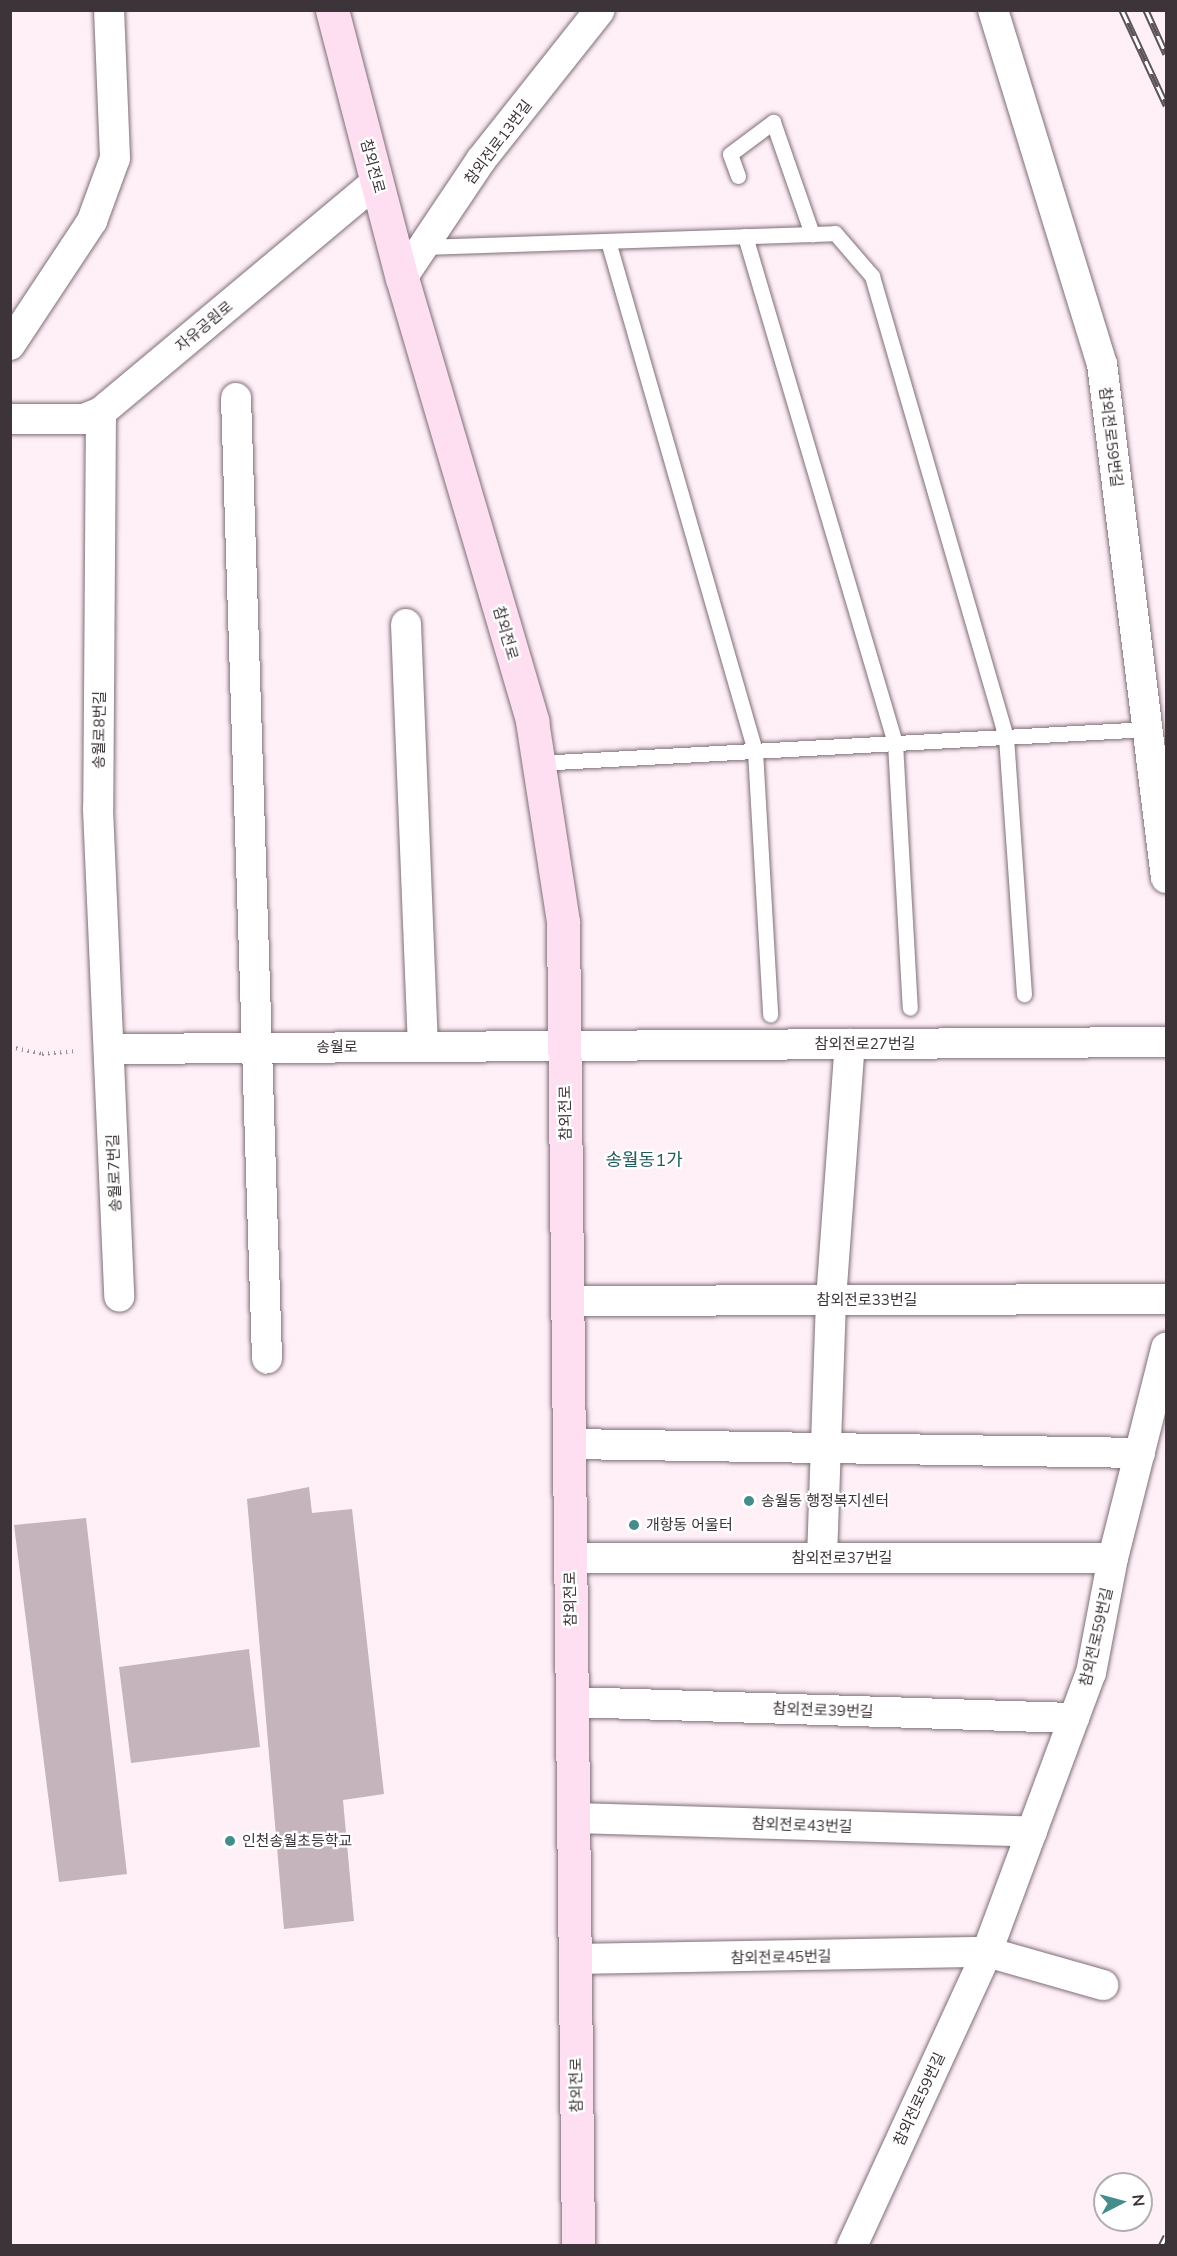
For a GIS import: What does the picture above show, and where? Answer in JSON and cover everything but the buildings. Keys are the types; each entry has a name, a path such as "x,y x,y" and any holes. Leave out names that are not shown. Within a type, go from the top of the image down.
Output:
{"main road":[{"name":"참외전로","path":"332,10 402,278 532,721 563,922 578,2246"}],"street":[{"path":"10,345 92,222 115,158 109,10"},
{"name":"참외전로13번길","path":"402,278 481,160 600,10"},
{"name":"참외전로59번길","path":"993,10 1102,364 1158,728 1167,878"},
{"name":"자유공원로","path":"10,419 84,419 101,412 377,181"},
{"path":"236,398 255,1048 267,1358"},
{"name":"송월로8번길","path":"101,412 98,809 110,1049"},
{"path":"406,624 423,1047"},
{"name":"참외전로27번길","path":"564,1046 1167,1042"},
{"path":"822,1558 831,1300 850,1044"},
{"name":"송월로","path":"110,1049 564,1046"},
{"name":"송월로7번길","path":"110,1049 119,1297"},
{"name":"참외전로33번길","path":"567,1301 1167,1299"},
{"name":"참외전로59번길","path":"852,2246 987,1952 1091,1673 1113,1558 1167,1348"},
{"path":"569,1444 824,1451 1140,1453"},
{"name":"참외전로37번길","path":"570,1558 1113,1558"},
{"name":"참외전로39번길","path":"572,1702 1074,1718"},
{"name":"참외전로43번길","path":"573,1818 1032,1832"},
{"path":"987,1952 1102,1984"},
{"name":"참외전로45번길","path":"574,1959 987,1952"}],"lane":[{"path":"738,176 730,154 773,122 812,234"},
{"path":"423,247 835,233 872,276 1006,737 1024,994"},
{"path":"745,236 895,742 910,1008"},
{"path":"608,241 755,751 770,1015"},
{"path":"538,763 1158,728"}],"path":[{"path":"10,1047 42,1054 110,1049"}],"railway":[{"path":"1122,10 1166,105"},
{"path":"1146,10 1166,54"},
{"path":"1161,2246 1166,2236"}],"place":[{"name":"송월동 행정복지센터","path":"749,1501"},
{"name":"개항동 어울터","path":"634,1525"},
{"name":"인천송월초등학교","path":"230,1841"}],"district":[{"name":"송월동1가","path":"644,1160"}]}
